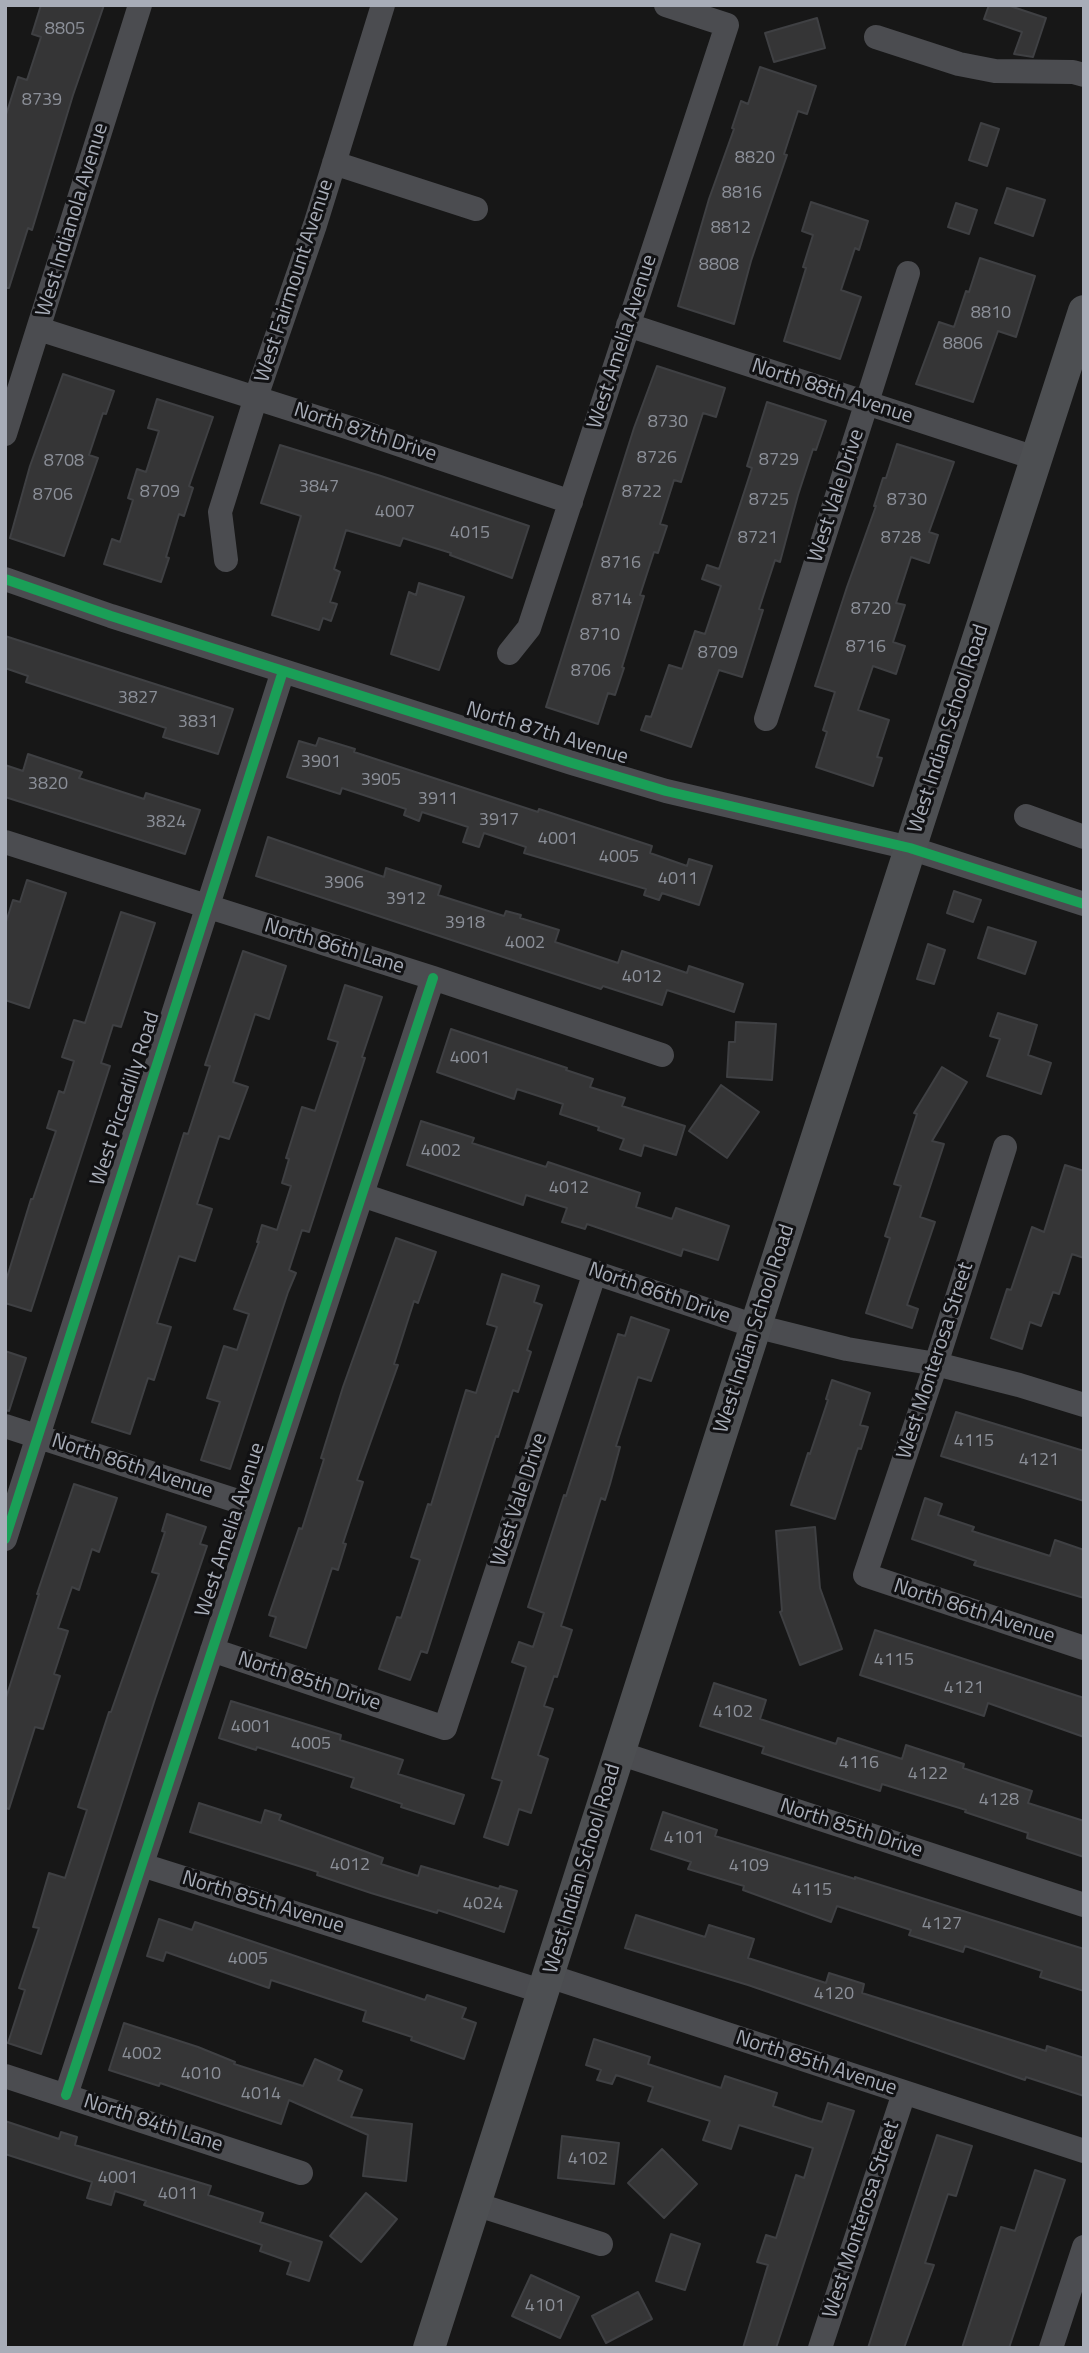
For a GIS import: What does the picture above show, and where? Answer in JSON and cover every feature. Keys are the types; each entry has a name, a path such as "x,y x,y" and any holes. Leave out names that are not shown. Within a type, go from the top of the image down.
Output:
{"main road":[{"name":"West Indian School Road","path":"429,2348 755,1326 1084,311"}],"street":[{"name":"West Indianola Avenue","path":"5,434 140,5"},
{"name":"West Fairmount Avenue","path":"226,560 220,512 383,5"},
{"name":"West Amelia Avenue","path":"509,653 529,628 727,25 666,5"},
{"path":"876,37 959,64 995,71 1073,72 1084,75"},
{"path":"334,163 475,209"},
{"name":"West Vale Drive","path":"766,719 908,273"},
{"name":"North 88th Avenue","path":"628,325 1035,458"},
{"name":"North 87th Drive","path":"39,329 256,397 570,502"},
{"name":"North 87th Avenue","path":"5,579 559,759 666,791 910,848 1084,904"},
{"name":"West Piccadilly Road","path":"5,1539 283,671"},
{"path":"1026,816 1084,837"},
{"name":"North 86th Lane","path":"5,842 433,978 662,1055"},
{"name":"West Amelia Avenue","path":"66,2095 433,978"},
{"name":"West Monterosa Street","path":"865,1575 1005,1147"},
{"name":"North 86th Drive","path":"362,1195 755,1326 847,1349 936,1364 1084,1405"},
{"name":"West Vale Drive","path":"445,1728 595,1272"},
{"name":"North 86th Avenue","path":"5,1426 259,1508"},
{"name":"North 86th Avenue","path":"865,1575 1084,1648"},
{"name":"North 85th Drive","path":"212,1650 445,1728"},
{"name":"North 85th Drive","path":"619,1753 1084,1905"},
{"name":"North 85th Avenue","path":"142,1865 547,1984 1084,2151"},
{"name":"North 84th Lane","path":"5,2076 301,2173"},
{"name":"West Monterosa Street","path":"820,2348 904,2093"},
{"path":"475,2204 601,2244"},
{"path":"1051,2348 1084,2248"}],"building":[{"path":"41,5 104,5 32,230 28,228 9,288 5,288 5,118 18,77 27,80 41,37 32,34"},
{"path":"989,5 1007,5 1046,18 1033,57 1014,54 1022,32 984,19"},
{"path":"817,18 825,48 774,62 765,33"},
{"path":"760,67 816,86 807,114 798,111 784,154 787,155 751,261 734,324 678,306 741,101 748,104"},
{"path":"981,123 999,129 987,166 969,160"},
{"path":"1007,188 1045,200 1033,236 995,223"},
{"path":"811,202 868,221 859,250 855,248 841,290 861,297 840,359 784,341 813,235 802,231"},
{"path":"956,203 977,210 969,234 948,227"},
{"path":"980,258 1035,276 1016,337 998,331 973,402 916,384 939,322 954,327"},
{"path":"657,366 725,388 716,417 703,413 681,482 674,480 660,524 667,526 658,553 654,552 640,595 644,596 622,667 624,668 615,695 608,693 598,724 546,707 634,428"},
{"path":"63,374 114,391 106,414 103,413 89,455 98,458 64,556 10,538 30,466"},
{"path":"157,399 213,417 189,486 193,488 184,516 179,514 161,582 104,564 112,539 120,542 133,500 128,498 137,469 146,472 159,431 148,428"},
{"path":"767,402 826,421 816,450 813,449 780,562 775,560 742,677 719,670 691,747 641,730 646,716 651,717 669,665 682,669 695,631 705,634 721,586 702,579 707,565 719,569 752,468 747,466"},
{"path":"897,444 954,462 929,532 938,535 929,563 911,557 896,603 905,605 893,642 905,646 896,674 873,666 858,710 889,720 877,757 882,758 873,786 816,767 827,732 823,730 835,692 815,686 883,478 886,478"},
{"path":"280,445 529,526 512,578 450,555 451,553 403,538 400,546 346,530 334,569 340,572 330,602 337,604 331,621 323,618 319,630 272,615 301,516 261,503"},
{"path":"419,583 464,597 439,670 391,654 409,592 416,595"},
{"path":"5,636 233,709 218,754 163,737 166,728 26,682 28,676 5,668"},
{"path":"319,738 538,812 539,809 652,846 650,853 687,866 689,859 712,866 699,905 662,893 659,900 644,895 646,889 524,853 526,847 484,833 479,847 463,842 468,827 422,812 419,821 404,815 406,809 342,788 340,794 287,777 299,741 316,746"},
{"path":"28,754 82,772 79,778 144,799 146,793 200,810 185,854 5,797 5,765 23,771"},
{"path":"268,837 384,877 386,868 441,886 438,895 504,916 506,911 521,915 520,918 559,930 555,942 618,963 622,951 687,973 689,966 743,984 734,1012 667,990 662,1005 603,986 601,989 256,876"},
{"path":"27,880 66,893 29,1008 5,1000 5,925 13,900 20,902"},
{"path":"954,891 981,900 973,922 947,913"},
{"path":"121,912 155,923 121,1027 113,1025 101,1063 110,1066 31,1311 5,1303 5,1284 31,1199 56,1131 47,1128 59,1091 64,1093 74,1061 62,1057 74,1020 85,1023"},
{"path":"988,927 1036,942 1025,974 978,958"},
{"path":"928,944 945,950 934,984 917,979"},
{"path":"243,951 286,966 269,1019 255,1014 233,1082 248,1087 229,1139 219,1136 197,1204 212,1209 195,1261 179,1256 157,1323 171,1327 154,1380 148,1378 130,1434 92,1422 184,1133 188,1134 210,1066 205,1065"},
{"path":"345,985 382,997 309,1232 302,1230 289,1270 296,1273 230,1469 201,1460 220,1402 207,1398 224,1346 237,1350 249,1314 234,1309 259,1242 262,1225 277,1230 291,1186 282,1183 289,1159 286,1158 302,1107 315,1111 338,1042 328,1039"},
{"path":"998,1013 1037,1025 1028,1055 1051,1063 1041,1094 987,1076 1000,1039 990,1036"},
{"path":"736,1022 776,1024 772,1080 727,1077 729,1042 735,1042"},
{"path":"451,1029 567,1068 566,1070 593,1079 590,1087 625,1098 622,1106 685,1126 676,1155 644,1145 641,1156 620,1149 624,1139 560,1114 563,1104 517,1089 514,1099 437,1072"},
{"path":"942,1067 967,1082 932,1141 944,1144 920,1217 935,1222 907,1305 918,1309 912,1328 866,1313 890,1238 885,1236 901,1186 894,1184 917,1114 914,1113"},
{"path":"721,1085 759,1112 727,1158 689,1131"},
{"path":"421,1121 474,1138 472,1143 546,1167 548,1162 640,1193 636,1207 672,1219 676,1208 729,1226 718,1260 683,1249 681,1256 587,1224 585,1229 562,1222 567,1208 526,1195 523,1205 407,1165"},
{"path":"1065,1165 1084,1171 1084,1258 1072,1254 1059,1294 1053,1292 1041,1326 1030,1322 1022,1349 991,1338 1007,1289 1011,1290 1032,1227 1044,1232"},
{"path":"396,1238 436,1252 418,1303 414,1301 394,1364 398,1365 357,1480 363,1482 343,1543 346,1544 338,1570 332,1568 306,1648 270,1636 276,1617 269,1615 299,1528 302,1529 343,1387"},
{"path":"502,1274 539,1286 534,1302 542,1305 527,1350 531,1352 518,1392 513,1390 498,1437 496,1436 427,1653 421,1651 410,1680 379,1669 397,1617 401,1618 420,1560 411,1557 428,1504 431,1505 466,1390 476,1393 497,1327 487,1324"},
{"path":"631,1317 669,1330 651,1381 638,1377 616,1446 620,1447 610,1484 605,1500 601,1498 561,1626 572,1630 557,1677 554,1676 544,1706 553,1709 538,1755 548,1759 531,1813 519,1809 508,1845 484,1837 502,1781 492,1778 526,1667 512,1662 519,1642 533,1647 544,1613 528,1607 618,1334 625,1336"},
{"path":"5,1351 26,1358 9,1411 5,1410"},
{"path":"832,1380 870,1393 860,1425 868,1427 861,1449 858,1448 835,1519 791,1505 828,1400 826,1399"},
{"path":"956,1412 1084,1451 1084,1501 941,1456"},
{"path":"74,1484 117,1498 99,1552 92,1549 79,1590 72,1587 58,1628 68,1631 54,1674 60,1676 43,1729 35,1727 9,1809 5,1808 5,1701"},
{"path":"925,1498 942,1504 938,1515 974,1527 972,1531 1050,1556 1055,1540 1084,1550 1084,1598 974,1565 976,1561 912,1539"},
{"path":"167,1514 206,1527 200,1544 207,1546 41,2054 8,2043 25,1990 19,1988 39,1928 33,1927 49,1873 65,1878 87,1810 78,1807 159,1574 152,1572 165,1532 162,1531"},
{"path":"815,1527 820,1588 842,1649 800,1665 780,1612 776,1531"},
{"path":"875,1630 1084,1698 1084,1737 988,1703 984,1716 860,1675"},
{"path":"714,1683 766,1700 760,1719 836,1744 838,1738 902,1759 906,1745 1032,1791 1028,1803 1084,1821 1084,1857 1027,1838 1028,1833 965,1812 966,1810 882,1784 880,1791 762,1753 764,1747 700,1726"},
{"path":"231,1701 341,1735 340,1740 403,1760 398,1774 464,1795 454,1824 351,1787 354,1778 257,1747 256,1750 219,1738"},
{"path":"199,1803 261,1823 265,1810 281,1815 279,1820 383,1858 381,1864 418,1876 421,1866 499,1889 500,1886 517,1891 504,1932 438,1910 437,1913 371,1893 317,1875 318,1872 190,1832"},
{"path":"663,1812 717,1830 715,1836 1084,1949 1084,1991 1040,1977 1042,1971 965,1946 963,1952 909,1935 911,1930 837,1906 831,1922 743,1890 744,1886 688,1869 691,1862 651,1849"},
{"path":"636,1915 705,1937 709,1925 754,1939 748,1958 826,1983 829,1973 864,1984 862,1993 1046,2051 1047,2046 1084,2058 1084,2096 1026,2077 1025,2080 748,1985 625,1948"},
{"path":"159,1919 192,1930 195,1922 425,2000 427,1995 466,2008 462,2018 476,2023 464,2059 411,2040 412,2037 363,2021 366,2011 271,1980 269,1988 166,1952 163,1961 147,1956"},
{"path":"124,2023 198,2047 235,2062 234,2064 303,2086 315,2059 342,2071 338,2080 362,2090 351,2117 412,2124 406,2181 363,2176 368,2135 289,2100 281,2124 160,2083 159,2086 109,2070"},
{"path":"594,2039 650,2057 648,2064 721,2088 725,2076 777,2093 773,2106 811,2119 822,2122 828,2103 854,2111 776,2348 743,2348 768,2265 757,2262 766,2235 776,2238 796,2175 804,2178 813,2148 739,2125 731,2149 703,2140 710,2121 648,2101 653,2087 616,2075 612,2084 597,2080 601,2070 586,2065"},
{"path":"5,2121 59,2139 61,2132 77,2137 75,2145 211,2186 208,2195 263,2213 260,2222 322,2242 309,2281 287,2274 291,2262 260,2251 262,2245 144,2205 146,2201 115,2191 111,2205 87,2198 92,2182 5,2154"},
{"path":"937,2135 972,2146 956,2196 948,2194 925,2263 934,2265 904,2348 868,2348"},
{"path":"562,2136 619,2143 614,2184 558,2178"},
{"path":"662,2149 697,2184 664,2218 628,2183"},
{"path":"1035,2170 1065,2180 1009,2348 962,2348 1001,2227 1015,2231"},
{"path":"366,2193 397,2219 361,2262 330,2236"},
{"path":"671,2234 700,2244 685,2290 656,2281"},
{"path":"531,2275 579,2297 560,2338 512,2316"},
{"path":"638,2292 652,2319 606,2343 592,2316"}],"cycle path":[{"path":"5,579 111,616 572,763 666,791 910,848 1084,904"},
{"path":"5,1539 283,671"},
{"path":"66,2095 433,978"}]}
